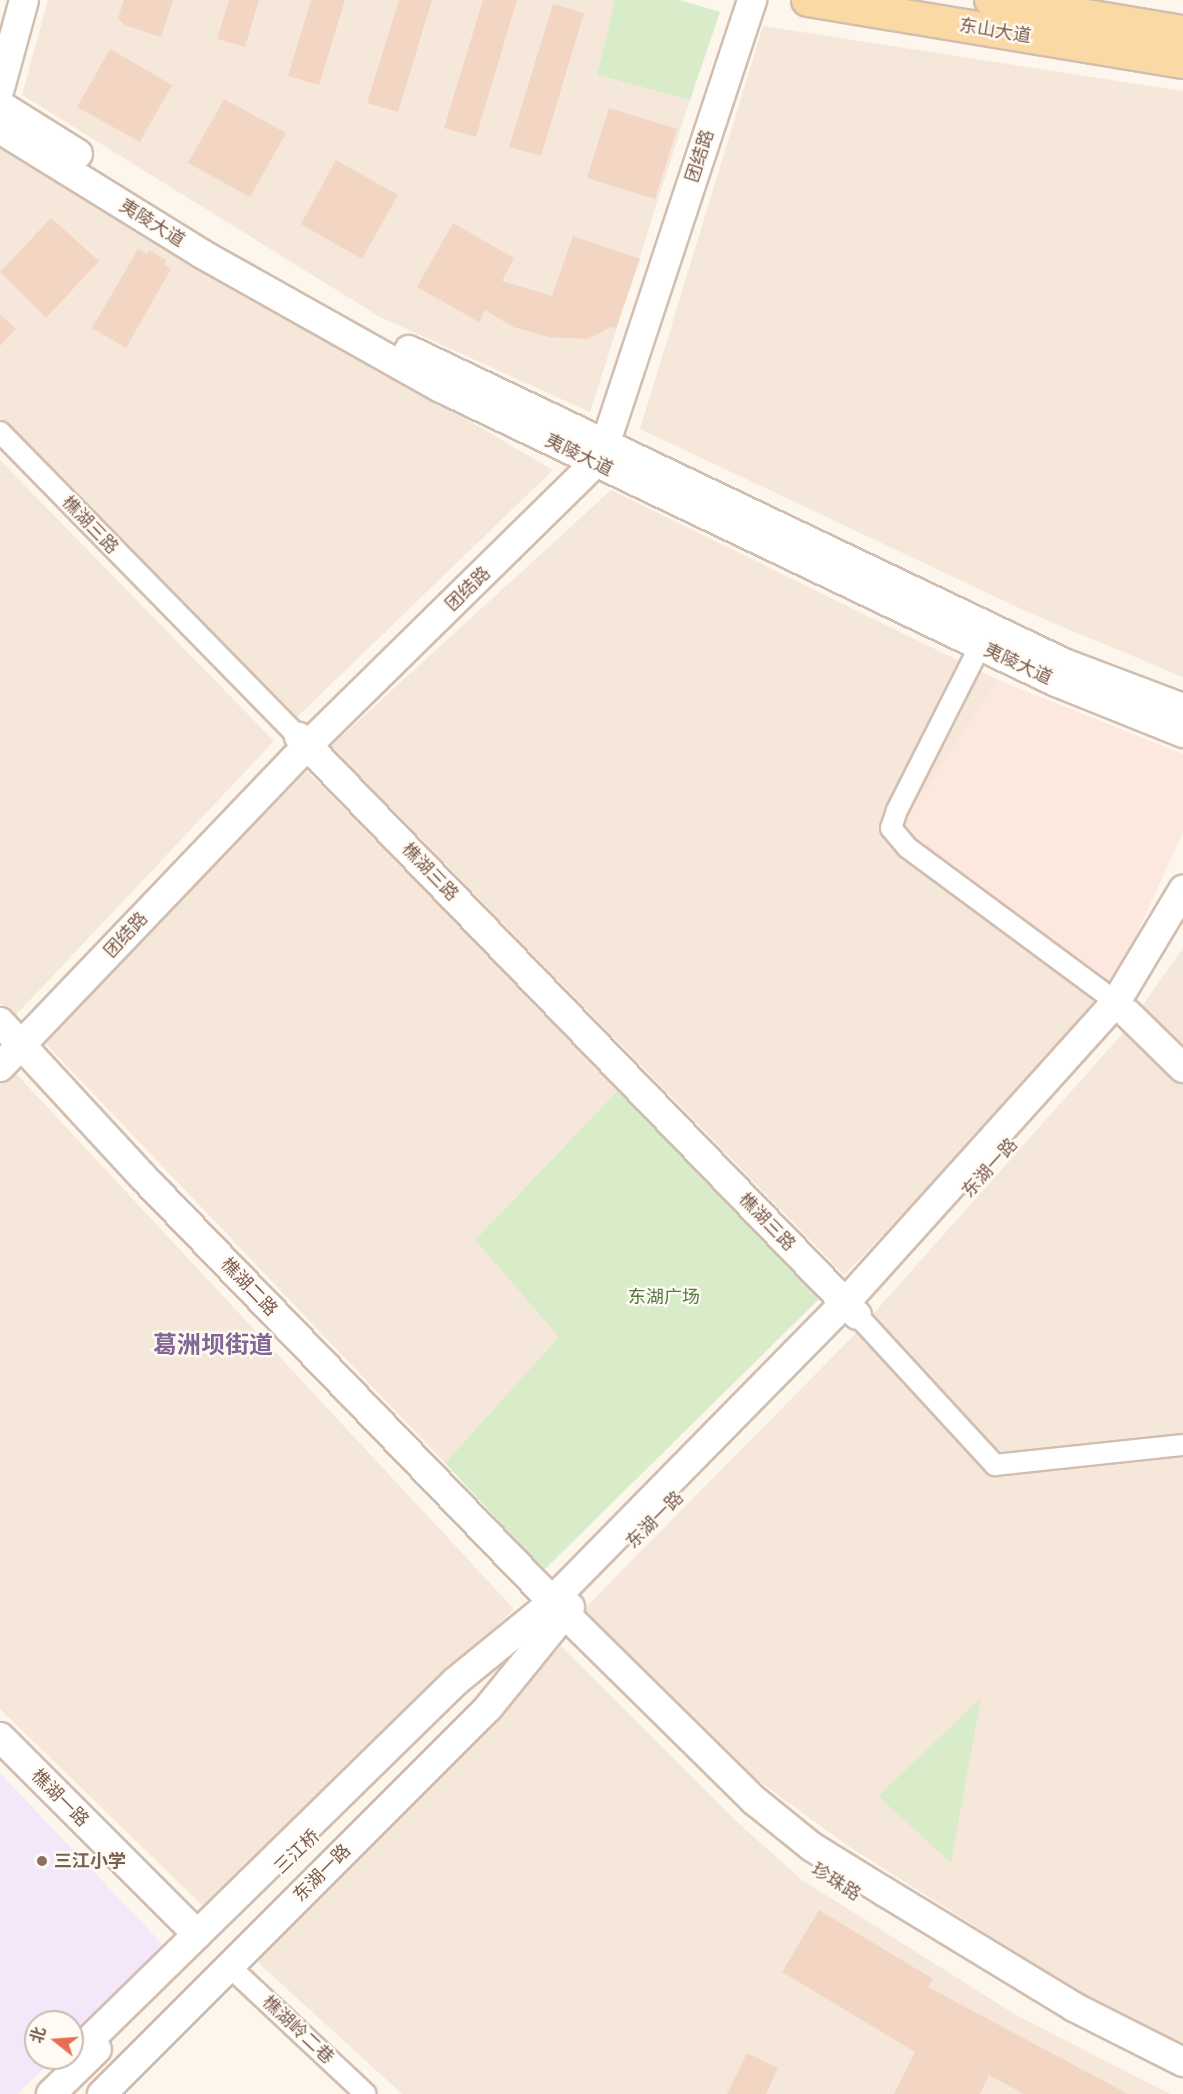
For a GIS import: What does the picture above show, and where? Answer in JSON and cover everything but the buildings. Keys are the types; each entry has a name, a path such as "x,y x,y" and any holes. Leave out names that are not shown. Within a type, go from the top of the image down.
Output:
{"main road":[{"path":"0,88 24,0"},
{"name":"团结路","path":"594,452 739,0"},
{"name":"团结路","path":"6,1046 303,741 594,452 752,0"},
{"name":"东山大道","path":"808,0 1183,62"},
{"name":"东山大道","path":"991,0 1183,32"},
{"name":"夷陵大道","path":"0,105 341,315 594,452 980,646 1056,682 1183,733"},
{"name":"夷陵大道","path":"0,129 202,254 441,388 594,452 1064,663 1183,708"},
{"name":"樵湖三路","path":"303,741 851,1309"},
{"path":"1122,1008 1183,890"},
{"path":"84,2046 456,1682 554,1612 851,1309 1122,1008 1183,924"},
{"path":"1122,1008 1183,1068"},
{"name":"樵湖二路","path":"6,1046 554,1612"},
{"name":"东湖一路","path":"102,2094 488,1708 554,1612"},
{"name":"珍珠路","path":"554,1612 755,1801 812,1847 1074,2007 1183,2062"},
{"name":"珍珠路","path":"554,1612 744,1814 802,1861 1066,2023 1183,2081"},
{"name":"三江桥","path":"51,2094 554,1612"},
{"name":"三江桥","path":"76,2094 554,1612"},
{"name":"樵湖一路","path":"0,1737 197,1934"},
{"path":"35,2094 60,2070"}],"street":[{"name":"樵湖三路","path":"0,432 303,741"},
{"path":"980,646 897,810 891,828 908,848 1122,1008"},
{"path":"851,1309 995,1465 1183,1445"},
{"name":"樵湖岭二巷","path":"229,1966 366,2094"}],"shaded area":[{"path":"48,0 615,0 597,75 690,100 590,412 380,317 22,95"},
{"path":"763,26 1183,91 1183,677 1032,614 640,429"},
{"path":"0,146 553,470 297,717 0,417"},
{"path":"0,460 274,741 14,1017 0,1003"},
{"path":"611,490 998,680 888,847 1103,1008 844,1275 331,746"},
{"path":"998,680 1183,754 1183,832 1103,1008 887,847"},
{"path":"307,771 619,1089 475,1240 560,1337 445,1463 43,1041"},
{"path":"1183,948 1183,2049 1115,2015 848,1846 752,1776 582,1611 858,1331 1123,1033"},
{"path":"12,1069 514,1609 206,1909 0,1709 0,1080"},
{"path":"561,1646 736,1821 802,1880 1016,2015 1170,2094 402,2094 252,1957"},
{"name":"三江小学","path":"0,1773 167,1949 84,2029 84,2010 24,2010 24,2070 42,2070 17,2094 0,2094"}],"green space":[{"path":"615,0 680,0 720,12 690,100 597,75"},
{"name":"东湖广场","path":"619,1089 820,1298 544,1570 445,1463 559,1337 475,1240"},
{"path":"981,1698 951,1863 878,1796"}],"place":[{"name":"三江小学","path":"42,1861"}],"district":[{"name":"葛洲坝街道","path":"213,1345"}]}
